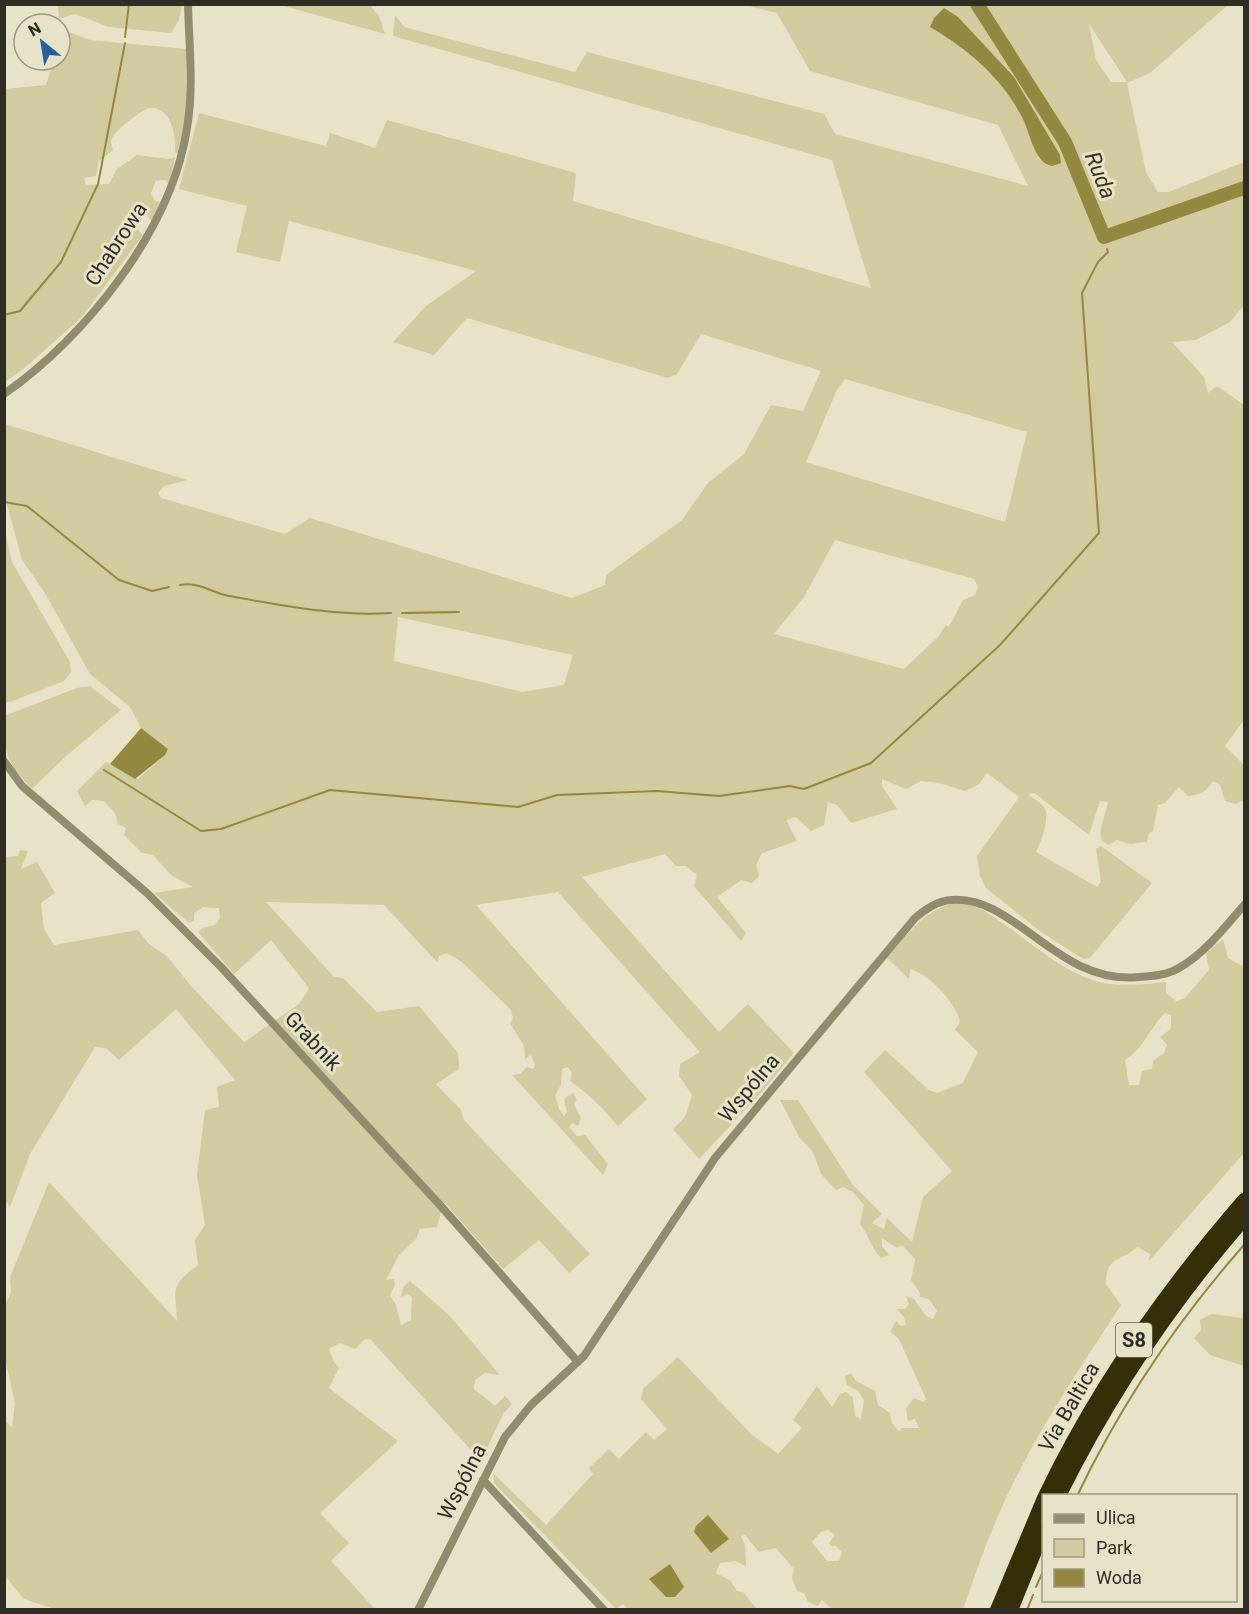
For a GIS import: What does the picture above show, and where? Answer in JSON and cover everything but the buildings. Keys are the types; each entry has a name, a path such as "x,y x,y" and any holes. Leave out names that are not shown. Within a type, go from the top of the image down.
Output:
{"highway":[{"name":"Via Baltica","path":"1046,1494 1083,1421 1120,1360 1174,1284 1245,1200"},
{"name":"Via Baltica","path":"1060,1494 1095,1428 1137,1359 1185,1292 1245,1219"},
{"name":"Via Baltica","path":"998,1610 1042,1502"},
{"path":"1011,1610 1042,1534"}],"street":[{"name":"Chabrowa","path":"4,394 76,331 127,267 154,224 172,180 187,131 191,92 188,4"},
{"name":"Grabnik","path":"4,761 22,786 147,893 221,967 439,1204 578,1362"},
{"name":"Wspólna","path":"418,1610 483,1480 517,1421 578,1362 715,1158 915,918 932,905 949,900 967,900 988,906 1071,963 1092,972 1134,978 1160,975 1178,969 1202,951 1245,905"},
{"path":"483,1480 604,1610"}],"green space":[{"path":"58,4 182,5 179,20 171,33 109,27 75,14 72,15 72,12 59,12"},
{"path":"280,5 370,5 379,16 385,34"},
{"path":"746,5 1228,5 1150,73 1127,83 1146,172 1158,192 1169,192 1244,162 1244,305 1230,322 1196,340 1172,342 1204,377 1208,393 1217,386 1244,405 1244,720 1225,746 1244,765 1244,800 1236,804 1225,801 1220,785 1213,781 1203,792 1193,796 1188,796 1179,787 1165,803 1158,805 1153,831 1149,833 1147,842 1130,844 1117,840 1108,845 1102,841 1100,832 1108,802 1100,801 1089,835 1034,793 1028,794 1043,806 1046,815 1045,828 1036,852 1097,887 1101,882 1096,849 1101,846 1152,883 1090,958 1083,959 1041,932 986,888 980,876 977,856 1019,797 987,773 978,785 965,791 939,783 921,781 906,789 882,779 882,786 897,809 851,823 837,805 828,802 824,825 811,831 796,817 786,820 797,841 762,853 756,865 759,876 752,883 741,880 717,897 746,933 741,941 694,886 697,875 685,866 676,866 665,854 582,877 719,1032 748,1004 794,1053 758,1096 699,1159 673,1129 685,1117 692,1095 679,1076 680,1064 700,1052 558,892 476,905 647,1099 618,1126 596,1102 570,1081 572,1073 568,1067 562,1069 561,1085 555,1095 559,1109 564,1116 567,1112 564,1099 573,1093 577,1100 574,1104 581,1118 578,1126 572,1123 569,1127 577,1136 585,1135 608,1164 603,1175 512,1075 520,1074 527,1067 533,1069 535,1065 531,1055 525,1059 524,1046 510,1023 513,1018 511,1010 462,962 447,953 439,956 437,962 384,905 266,902 334,977 343,978 377,1012 419,1006 458,1053 459,1069 436,1084 461,1110 464,1120 590,1254 569,1273 539,1240 503,1269 444,1202 437,1227 420,1229 416,1239 399,1255 386,1280 394,1279 395,1285 390,1295 396,1305 401,1325 411,1320 412,1297 407,1294 401,1297 403,1287 410,1281 449,1315 500,1375 485,1373 475,1380 474,1389 495,1406 505,1396 512,1404 503,1414 481,1461 370,1339 365,1339 355,1349 340,1343 329,1349 339,1368 329,1388 398,1441 320,1513 349,1543 331,1561 375,1609 54,1609 24,1599 5,1576 5,1420 12,1428 15,1403 5,1358 5,1305 11,1293 10,1277 49,1182 177,1321 176,1289 188,1272 198,1265 195,1240 205,1225 197,1175 205,1110 219,1107 217,1087 235,1080 176,1009 119,1060 106,1048 95,1047 30,1154 10,1207 5,1200 5,857 18,856 20,850 28,851 21,869 37,862 55,893 41,903 44,929 54,945 138,930 149,944 167,956 191,986 244,1042 299,1004 309,988 271,940 234,974 198,932 202,928 215,925 220,918 219,908 203,907 194,913 194,920 189,923 154,893 193,887 172,876 153,855 142,853 124,835 126,828 118,824 115,813 104,801 92,800 85,806 77,791 106,762 138,779 165,755 168,749 141,728 130,707 90,674 45,593 22,560 5,497 5,424 187,480 164,486 158,493 161,498 285,534 310,518 572,598 605,585 606,575 682,520 708,483 744,454 771,405 803,411 821,371 701,334 677,374 668,378 467,318 434,355 393,342 426,306 476,271 289,221 280,262 236,252 247,206 179,189 199,113 326,146 330,133 375,148 387,120 576,173 573,201 871,288 832,160 393,36 395,15 404,27 575,72 587,52 824,114 835,134 1028,186 998,125 810,71 777,13","holes":["1089,24 1127,82 1111,82 1096,60","845,379 1027,432 1005,522 806,462 837,390","835,540 974,579 978,587 975,595 963,600 949,627 946,625 938,637 904,669 774,634 804,597","398,617 573,655 564,685 522,692 394,661"]},
{"path":"72,33 90,40 186,49 186,116 178,154 175,152 175,138 168,117 157,109 146,109 116,132 111,141 113,150 99,161 96,176 84,178 86,185 109,184 117,169 137,155 169,159 175,157 170,183 165,180 156,181 151,193 155,201 160,202 152,221 144,213 138,217 136,228 143,235 82,317 21,371 5,382 4,89 46,85 50,72 72,72"},
{"path":"5,532 12,562 70,662 71,672 64,681 10,702 4,702"},
{"path":"90,686 121,710 65,757 32,789 16,771 8,756 4,716 77,688"},
{"path":"965,902 983,911 1072,971 1091,979 1117,985 1166,982 1166,993 1176,1001 1185,998 1209,970 1206,953 1223,939 1228,958 1244,967 1244,1153 1149,1261 1150,1254 1138,1247 1108,1268 1106,1284 1121,1305 1053,1411 1022,1466 991,1534 963,1609 832,1609 822,1600 818,1606 808,1602 804,1593 797,1591 792,1578 794,1569 776,1548 759,1552 745,1535 741,1536 745,1545 746,1566 735,1561 720,1563 716,1573 731,1581 737,1591 743,1592 757,1609 629,1610 623,1604 616,1609 494,1483 493,1473 546,1525 593,1474 589,1468 609,1449 619,1459 646,1432 654,1440 667,1429 641,1399 643,1389 678,1357 752,1435 778,1454 802,1428 793,1420 817,1386 832,1407 840,1394 846,1392 853,1398 855,1416 861,1419 864,1400 858,1391 847,1385 845,1376 851,1373 856,1381 875,1391 878,1405 890,1413 892,1423 899,1432 901,1428 919,1428 915,1419 908,1421 906,1408 914,1398 924,1402 926,1399 899,1339 890,1332 896,1321 901,1326 906,1325 904,1317 897,1309 905,1309 909,1304 906,1296 914,1299 926,1316 933,1319 937,1311 929,1299 920,1297 920,1293 911,1280 915,1259 903,1246 896,1247 882,1238 882,1246 889,1255 881,1258 860,1224 864,1205 853,1192 843,1187 836,1190 821,1174 813,1152 799,1137 780,1100 798,1100 853,1185 882,1214 872,1223 884,1229 887,1218 912,1242 923,1197 952,1171 864,1072 885,1050 929,1090 937,1093 963,1083 978,1052 955,1030 960,1021 953,1006 925,977 910,969 909,979 887,958 920,921 940,908","holes":["1165,1013 1171,1015 1171,1029 1160,1037 1167,1045 1164,1053 1153,1061 1152,1069 1142,1071 1139,1085 1129,1085 1125,1060 1137,1050","828,1530 835,1535 829,1543 842,1552 839,1561 827,1561 812,1542 821,1532"]},
{"path":"1211,1314 1244,1318 1244,1366 1210,1355 1194,1338 1201,1330 1200,1320"}],"water":[{"path":"944,8 958,17 1014,77 1060,155 1061,163 1052,166 1041,159 1014,103 994,77 971,55 930,27 934,18"},
{"path":"141,728 168,749 165,755 135,779 110,764"},
{"path":"708,1515 729,1539 711,1553 694,1532 696,1526"},
{"path":"670,1564 684,1587 675,1597 666,1597 649,1579"}],"waterway":[{"path":"125,37 129,4"},
{"name":"Ruda","path":"977,4 1065,142 1104,237 1244,188"},
{"path":"4,315 20,311 61,262 98,184 125,43"},
{"path":"104,770 201,831 221,829 330,790 518,807 557,795 657,791 719,796 790,786 804,789 871,763 1000,645 1099,533 1082,293 1098,262 1108,252 1107,249"},
{"path":"4,502 27,506 119,580 152,591 169,587"},
{"path":"180,585 199,586 223,595 310,609 371,614 391,613"},
{"path":"402,613 459,612"},
{"path":"1078,1494 1112,1429 1152,1364 1196,1303 1244,1245"},
{"path":"1036,1587 1042,1574"},
{"path":"1027,1610 1033,1595"}]}
